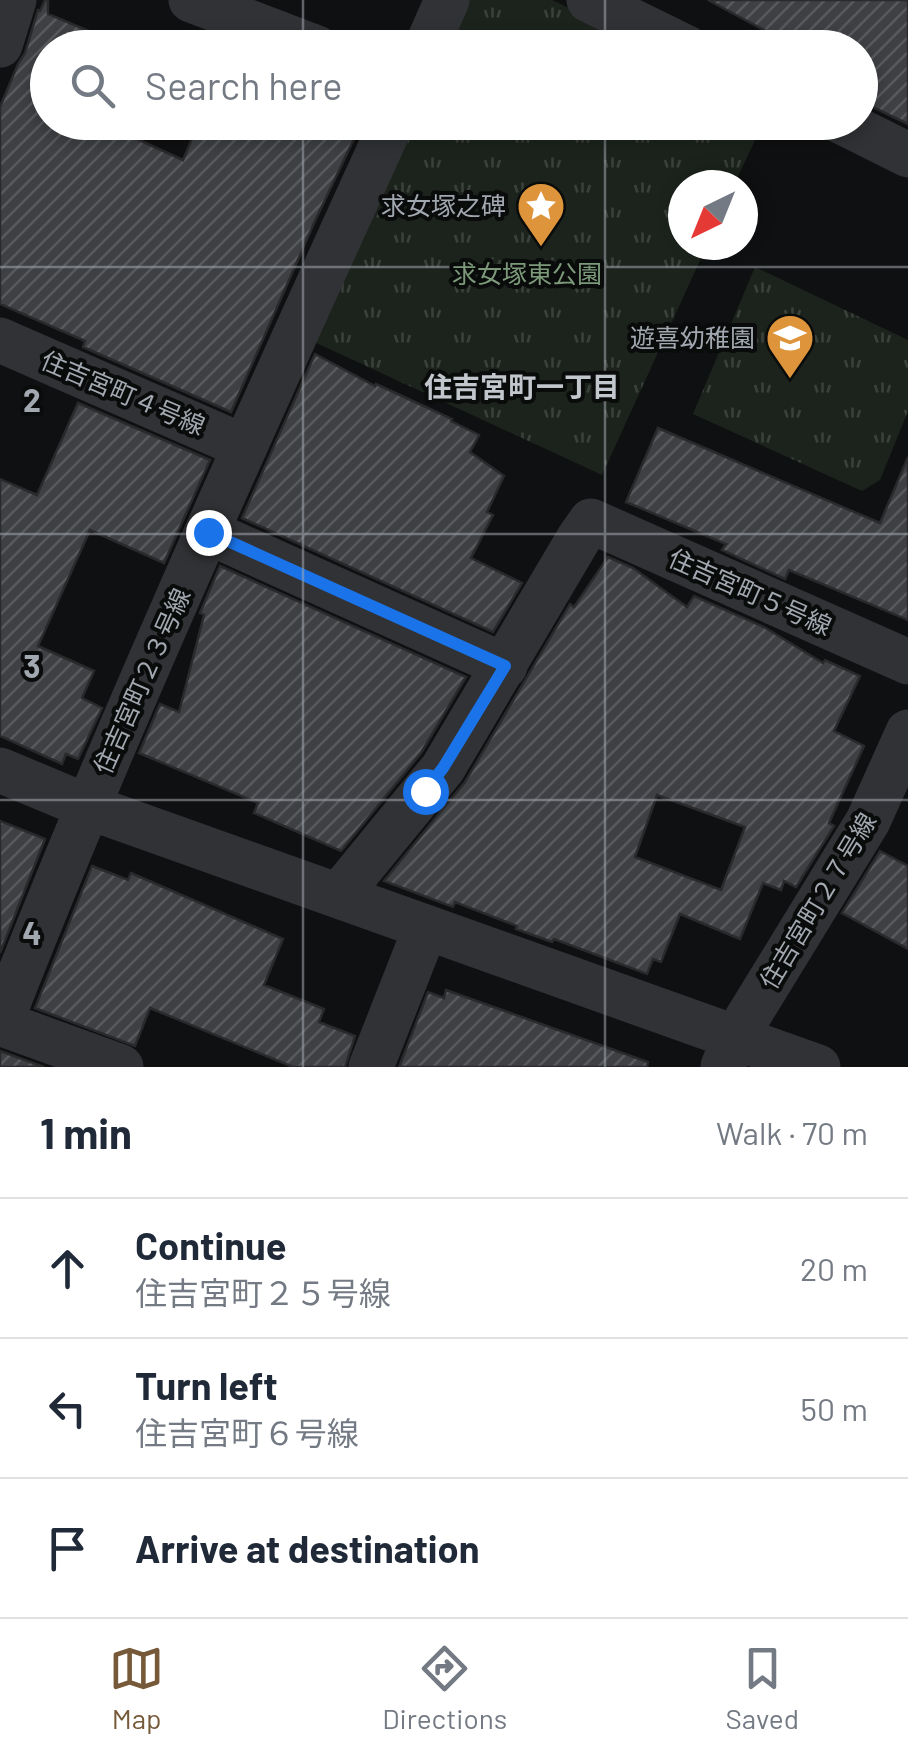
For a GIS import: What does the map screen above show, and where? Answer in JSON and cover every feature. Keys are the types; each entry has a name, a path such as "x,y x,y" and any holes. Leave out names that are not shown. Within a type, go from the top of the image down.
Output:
{"street":[{"path":"0,45 14,0"},
{"path":"190,0 269,30"},
{"path":"434,30 447,0"},
{"path":"589,0 651,30"},
{"name":"住吉宮町２３号線","path":"0,1024 10,970 384,140"},
{"path":"878,140 908,155"},
{"name":"住吉宮町４号線","path":"0,340 246,447"},
{"name":"住吉宮町５号線","path":"505,666 591,522 908,662"},
{"path":"208,532 505,666 443,768 340,895"},
{"name":"住吉宮町２７号線","path":"729,1053 868,821 908,732"},
{"path":"0,770 86,806 426,927 729,1053 818,1067"},
{"path":"371,1067 426,927"},
{"path":"0,1024 122,1067"}],"green space":[{"path":"464,0 552,0 616,30 450,30"},
{"name":"求女塚東公園","path":"401,140 755,140 741,170 668,170 668,260 700,260 602,475 312,341"},
{"path":"755,267 908,340 908,411 880,480 862,491 693,414"}],"building":[{"path":"48,0 48,14 86,30 32,30"},
{"path":"708,0 908,0 908,124 878,110 878,30 764,30"},
{"path":"30,36 30,140 139,140 183,160 191,140 353,140 231,412 83,347 85,341 0,304 0,107"},
{"path":"315,354 479,435 470,452 504,476 487,512 493,515 471,558 522,583 493,632 242,518"},
{"path":"78,403 210,460 164,563 90,530 38,646 94,671 82,698 102,708 78,759 66,754 62,764 0,736 0,479 37,495"},
{"path":"658,428 880,523 908,457 908,620 789,570 785,579 722,550 726,544 626,502"},
{"path":"608,557 633,568 687,607 694,596 764,627 823,663 825,660 860,676 834,731 864,746 829,823 834,826 796,887 784,881 781,890 763,883 740,939 680,914 661,962 653,959 647,974 516,929 517,926 455,902 453,907 384,881 465,782 570,604 574,607","holes":["657,795 745,827 721,890 635,857"]},
{"path":"220,566 466,677 421,753 341,851 254,813 258,803 139,753 160,704 179,712 204,615 200,613"},
{"path":"0,821 45,839 0,953"},
{"path":"880,851 908,866 908,949 842,913"},
{"path":"92,866 128,880 131,873 283,939 264,985 324,1009 319,1022 355,1036 345,1067 293,1067 150,1008 135,1046 35,1008"},
{"path":"446,990 648,1062 647,1067 399,1067 428,992 444,998"},
{"path":"0,1051 44,1067 0,1067"}],"place":[{"name":"求女塚之碑","path":"541,248"},
{"name":"遊喜幼稚園","path":"790,380"}],"district":[{"name":"住吉宮町一丁目","path":"522,387"}],"route":[{"path":"208,532 505,666 425,791"}]}
